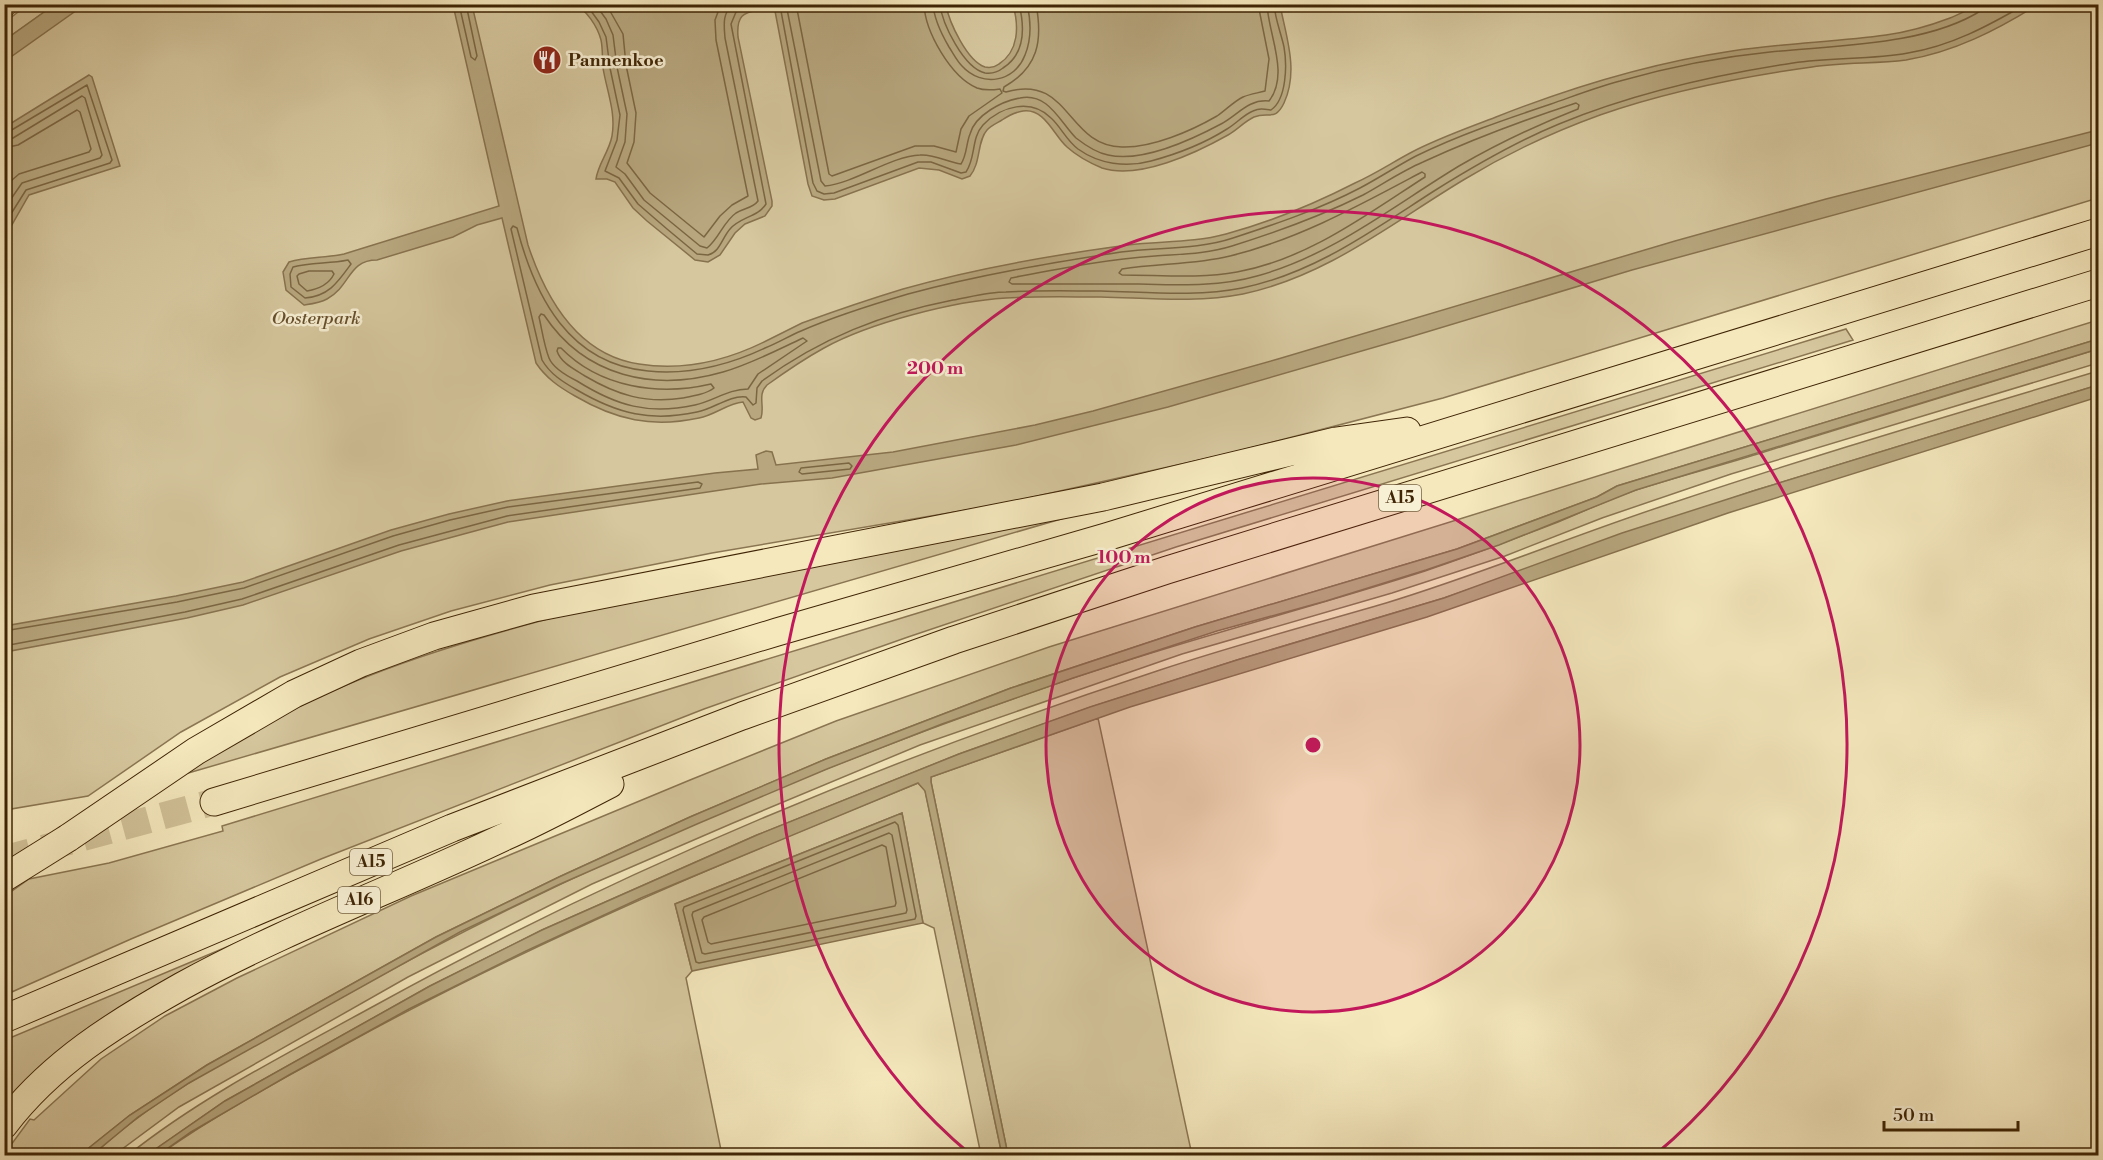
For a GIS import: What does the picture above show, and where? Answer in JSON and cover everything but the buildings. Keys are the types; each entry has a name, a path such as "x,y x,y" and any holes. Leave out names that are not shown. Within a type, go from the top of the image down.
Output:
{"highway":[{"path":"214,802 777,632 1106,537 2098,232"},
{"name":"A15","path":"4,1019 452,828 742,717 965,637 1167,570 2098,283"},
{"path":"4,878 68,838 196,751 294,694 361,663 434,636 534,608 1103,497 1336,441 1485,421"},
{"name":"A16","path":"4,1125 21,1103 59,1066 109,1028 167,994 228,961 504,837 742,717"}],"street":[{"path":"4,10 12,4"}],"green space":[{"path":"27,5 54,5 5,40 4,23"},
{"name":"Oosterpark","path":"58,5 2098,5 2098,198 1443,398 1231,453 1002,504 712,553 550,585 451,611 369,639 280,677 181,732 88,796 5,810 5,46"},
{"path":"2098,320 2098,339 1617,486 1597,497 1457,549 1195,627 1011,688 826,759 690,817 436,937 207,1065 130,1115 80,1155 6,1155 5,1153 30,1119 34,1120 101,1059 165,1016 237,978 411,896 836,721 1049,647"},
{"path":"1846,329 1853,340 1176,547 908,637 704,709 321,859 5,995 5,896 29,879 109,863 223,831 222,826"},
{"path":"2098,349 2098,363 1731,474 1602,518 1505,556 1392,593 1182,654 920,745 592,884 408,977 179,1107 114,1155 92,1156 149,1109 211,1069 427,950 606,863 790,783 1070,679 1442,565 1639,489"},
{"path":"2098,371 2098,385 1753,491 1444,598 1237,660 1091,707 959,754 757,835 542,930 430,986 225,1101 147,1155 127,1156 216,1094 468,956 661,863 858,779 1059,704 1160,670 1422,592 1722,486"},
{"path":"1171,487 178,776 314,699 422,656 497,633 570,613"},
{"path":"1098,718 1192,1155 1008,1155 931,777"},
{"path":"918,783 925,790 1002,1155 981,1155 934,928 923,923 902,813 675,904 692,971 686,978 722,1155 168,1156 166,1150 232,1108 415,1007 628,905"},
{"path":"253,936 5,1110 5,1040"}],"water":[{"path":"1986,4 2037,5 1974,39 1941,52 1906,60 1824,65 1758,75 1678,92 1600,115 1498,160 1359,246 1332,261 1274,286 1226,297 1172,299 1018,297 985,300 937,309 864,330 824,348 788,370 764,389 761,418 755,420 751,418 743,402 732,404 705,416 682,421 650,422 620,416 590,404 549,378 536,363 502,218 477,225 453,237 360,264 335,294 321,301 304,305 286,290 283,272 289,262 344,254 499,206 453,5 472,5 528,245 544,285 555,304 582,337 598,349 617,359 639,364 672,366 720,359 751,348 802,323 903,289 958,275 1071,253 1128,245 1201,239 1226,234 1275,218 1324,198 1454,133 1554,96 1642,69 1732,51 1902,32 1934,24"},
{"path":"54,5 84,5 5,61 5,40"},
{"path":"574,5 946,5 955,31 972,57 985,67 994,67 1006,59 1014,45 1016,21 1013,5 1280,5 1290,54 1291,79 1284,103 1281,109 1274,114 1254,117 1228,135 1184,157 1150,168 1117,171 1097,166 1067,147 1043,118 1031,111 1023,111 1009,116 987,130 976,165 970,176 962,179 939,170 919,168 835,199 824,200 812,196 808,184 775,11 768,7 748,12 739,22 738,37 772,206 765,216 745,224 735,233 720,255 708,262 695,260 647,221 633,208 615,182 596,179 612,136 612,110 603,68 601,40 587,14"},
{"path":"89,75 92,77 120,166 29,195 5,237 5,127"},
{"path":"2098,130 2098,143 1632,270 1168,407 1016,445 832,478 761,484 508,522 401,551 243,605 187,618 5,652 5,626 243,582 391,530 507,501 758,469 756,455 766,451 772,452 776,465 893,452 1035,425 1093,411 1278,359 1675,241 1826,199"},
{"path":"2098,339 2098,349 1636,490 1499,545 1426,570 1217,631 1073,678 942,724 827,769 558,885 460,932 189,1083 138,1117 92,1155 80,1155 130,1115 207,1065 436,937 690,817 826,759 1011,688 1195,627 1457,549 1597,497 1617,486"},
{"path":"2098,385 2098,397 1728,513 1427,617 1130,707 931,777 1008,1155 1002,1155 925,791 918,783 641,898 526,951 409,1009 289,1075 191,1132 158,1155 147,1155 225,1101 430,986 542,930 757,835 959,754 1090,707 1444,598 1622,533"},
{"path":"902,813 923,923 692,971 675,904"}],"tunnel":[{"path":"4,859 214,802"}],"place":[{"name":"Pannenkoe","path":"547,60"}]}
